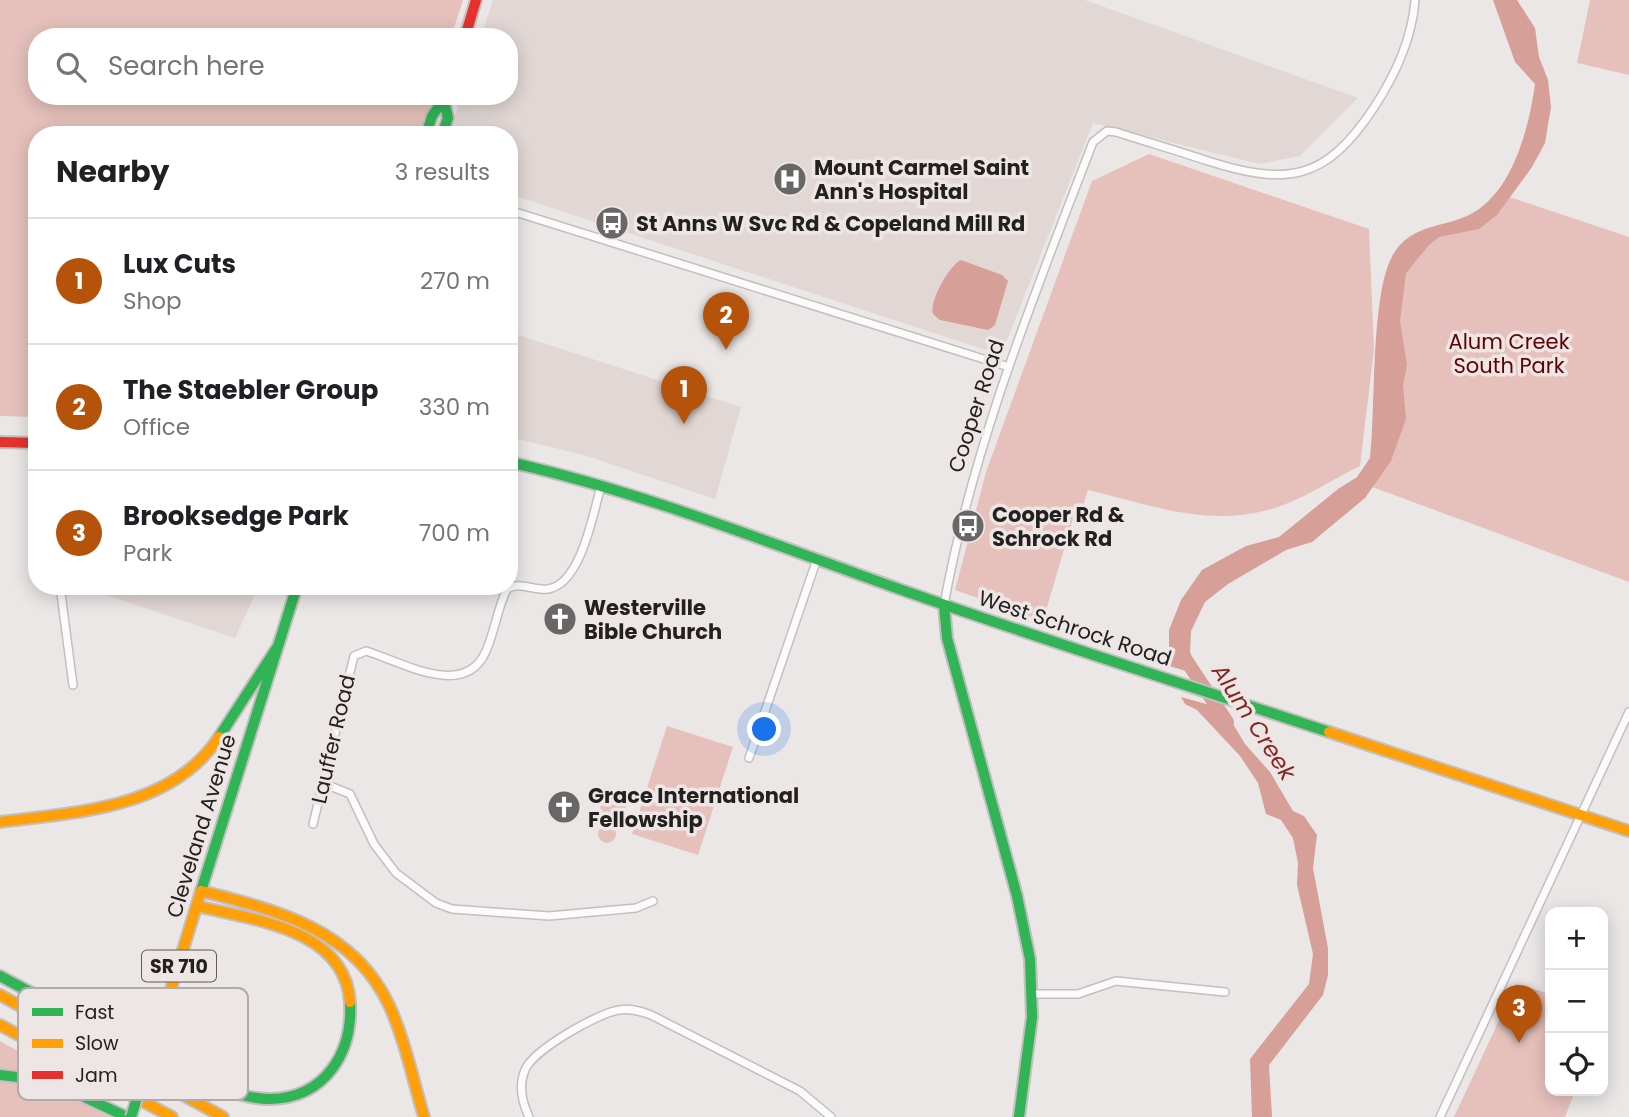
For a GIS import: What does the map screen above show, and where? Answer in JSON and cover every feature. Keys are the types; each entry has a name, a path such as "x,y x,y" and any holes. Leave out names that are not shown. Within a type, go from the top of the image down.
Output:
{"main road":[{"path":"468,28 476,0"},
{"path":"429,126 440,105"},
{"path":"445,126 448,118 446,105"},
{"path":"0,442 28,443"},
{"name":"West Schrock Road","path":"518,464 601,486 944,605 1629,831"},
{"name":"Cleveland Avenue","path":"172,988 294,595"},
{"name":"Cooper Road","path":"944,605 947,638 1022,919 1032,994 1030,1039 1019,1117"},
{"path":"0,822 98,809 154,792 170,783 211,749 278,646"},
{"path":"201,891 315,926 334,936 360,959 389,1006 424,1117"},
{"path":"197,906 299,935 325,950 341,968 350,985 352,1025 347,1047 340,1060 316,1085 284,1098 248,1095"},
{"path":"0,976 22,988"},
{"path":"0,995 18,1005"},
{"path":"0,1025 18,1035"},
{"path":"0,1074 18,1077"},
{"path":"91,1100 129,1117"},
{"name":"Cleveland Avenue","path":"129,1117 135,1100"},
{"path":"140,1100 172,1117"},
{"path":"192,1100 223,1117"}],"street":[{"name":"Cooper Road","path":"944,605 969,488 1009,368 1093,142 1099,135 1116,132 1264,176 1308,170 1344,147 1384,92 1411,32 1415,0"},
{"path":"518,213 1009,368"},
{"name":"Lauffer Road","path":"518,585 535,590 553,588 568,579 577,563 601,486"},
{"path":"750,758 817,559"},
{"path":"61,595 73,685"},
{"name":"Lauffer Road","path":"313,824 325,784 354,656 366,651 450,678 466,675 479,665 505,595"},
{"path":"1440,1117 1629,712"},
{"path":"325,784 349,794 373,844 396,873 436,903 452,909 549,916 636,908 653,901"},
{"path":"1032,994 1078,994 1116,981 1225,992"},
{"path":"529,1117 521,1093 525,1068 542,1050 613,1011 640,1011 800,1091 831,1117"}],"shaded area":[{"name":"Mount Carmel Saint Ann's Hospital","path":"493,0 1085,0 1358,98 1300,156 1259,164 1093,123 1001,355 518,197 518,126 452,126 458,105 518,105 518,28 484,28"},
{"path":"1493,0 1517,0 1535,28 1539,57 1548,80 1551,107 1545,143 1532,167 1497,215 1479,229 1439,237 1406,273 1400,321 1407,365 1403,385 1406,419 1391,461 1365,498 1312,542 1286,550 1228,584 1205,602 1191,631 1190,652 1200,675 1169,666 1169,630 1181,600 1202,570 1246,546 1279,537 1357,477 1370,458 1377,321 1386,271 1394,253 1409,237 1418,232 1467,216 1483,206 1496,193 1516,159 1523,140 1535,84 1515,62"},
{"path":"961,260 1002,275 1008,281 995,325 988,330 940,320 933,314 934,301 941,284"},
{"path":"518,335 741,407 715,499 584,455 518,439"},
{"path":"106,595 255,595 235,638"},
{"path":"1181,697 1224,709 1245,744 1270,772 1293,811 1304,816 1317,835 1313,868 1328,948 1328,975 1323,995 1269,1065 1272,1117 1252,1117 1250,1059 1309,984 1313,954 1297,885 1298,863 1293,838 1281,820 1266,814 1258,783 1240,756 1197,710 1185,704"}],"green space":[{"path":"0,0 463,0 454,28 28,28 28,105 430,105 424,126 28,126 28,417 0,416"},
{"path":"1590,0 1629,0 1629,75 1577,63"},
{"path":"1149,154 1369,229 1374,349 1360,466 1291,502 1245,515 1177,512 1088,490 1083,506 1077,505 1043,621 955,590 986,472 1092,181"},
{"name":"Alum Creek South Park","path":"1501,194 1629,237 1629,582 1367,485 1399,268 1425,234 1474,220"},
{"path":"667,726 733,747 698,855 632,834"},
{"path":"609,787 630,794 619,830 597,820 605,790"},
{"path":"607,825 613,828 616,834 613,840 607,843 601,840 598,834 601,828"},
{"path":"1516,984 1545,993 1545,1096 1573,1096 1565,1117 1454,1117"},
{"path":"0,1041 18,1051 18,1073 0,1071"},
{"path":"0,1079 18,1082 18,1100 75,1100 110,1117 0,1117"}],"waterway":[{"name":"Alum Creek","path":"1186,660 1227,722"}],"traffic: fast":[{"path":"429,126 440,105"},
{"path":"445,105 448,118 445,126"},
{"path":"518,464 609,488 707,520 1008,627 1329,732"},
{"path":"201,891 294,595"},
{"path":"944,605 947,638 1017,896 1030,959 1032,1017 1019,1117"},
{"path":"219,737 278,646"},
{"path":"0,976 23,988"},
{"path":"248,1096 270,1099 289,1097 306,1091 320,1081 341,1055 350,1021 350,1002"},
{"path":"0,1075 18,1077"},
{"path":"91,1100 127,1117"},
{"path":"131,1117 136,1100"}],"traffic: slow":[{"path":"1329,732 1629,831"},
{"path":"0,822 91,810 149,793 176,779 199,761 219,737"},
{"path":"171,988 201,891"},
{"path":"201,891 284,915 334,941 355,958 374,979 395,1018 424,1117"},
{"path":"197,906 268,923 314,943 332,958 344,977 350,1002"},
{"path":"0,995 18,1005"},
{"path":"0,1025 18,1035"},
{"path":"140,1100 172,1117"},
{"path":"192,1100 223,1117"}],"traffic: jam":[{"path":"468,28 476,0"},
{"path":"0,442 28,443"}],"place":[{"name":"Mount Carmel Saint Ann's Hospital","path":"790,179"},
{"name":"St Anns W Svc Rd & Copeland Mill Rd","path":"612,223"},
{"name":"The Staebler Group","path":"726,350"},
{"name":"Lux Cuts","path":"684,424"},
{"name":"Cooper Rd & Schrock Rd","path":"968,526"},
{"name":"Westerville Bible Church","path":"560,619"},
{"name":"Grace International Fellowship","path":"564,807"},
{"name":"Brooksedge Park","path":"1519,1043"}]}
